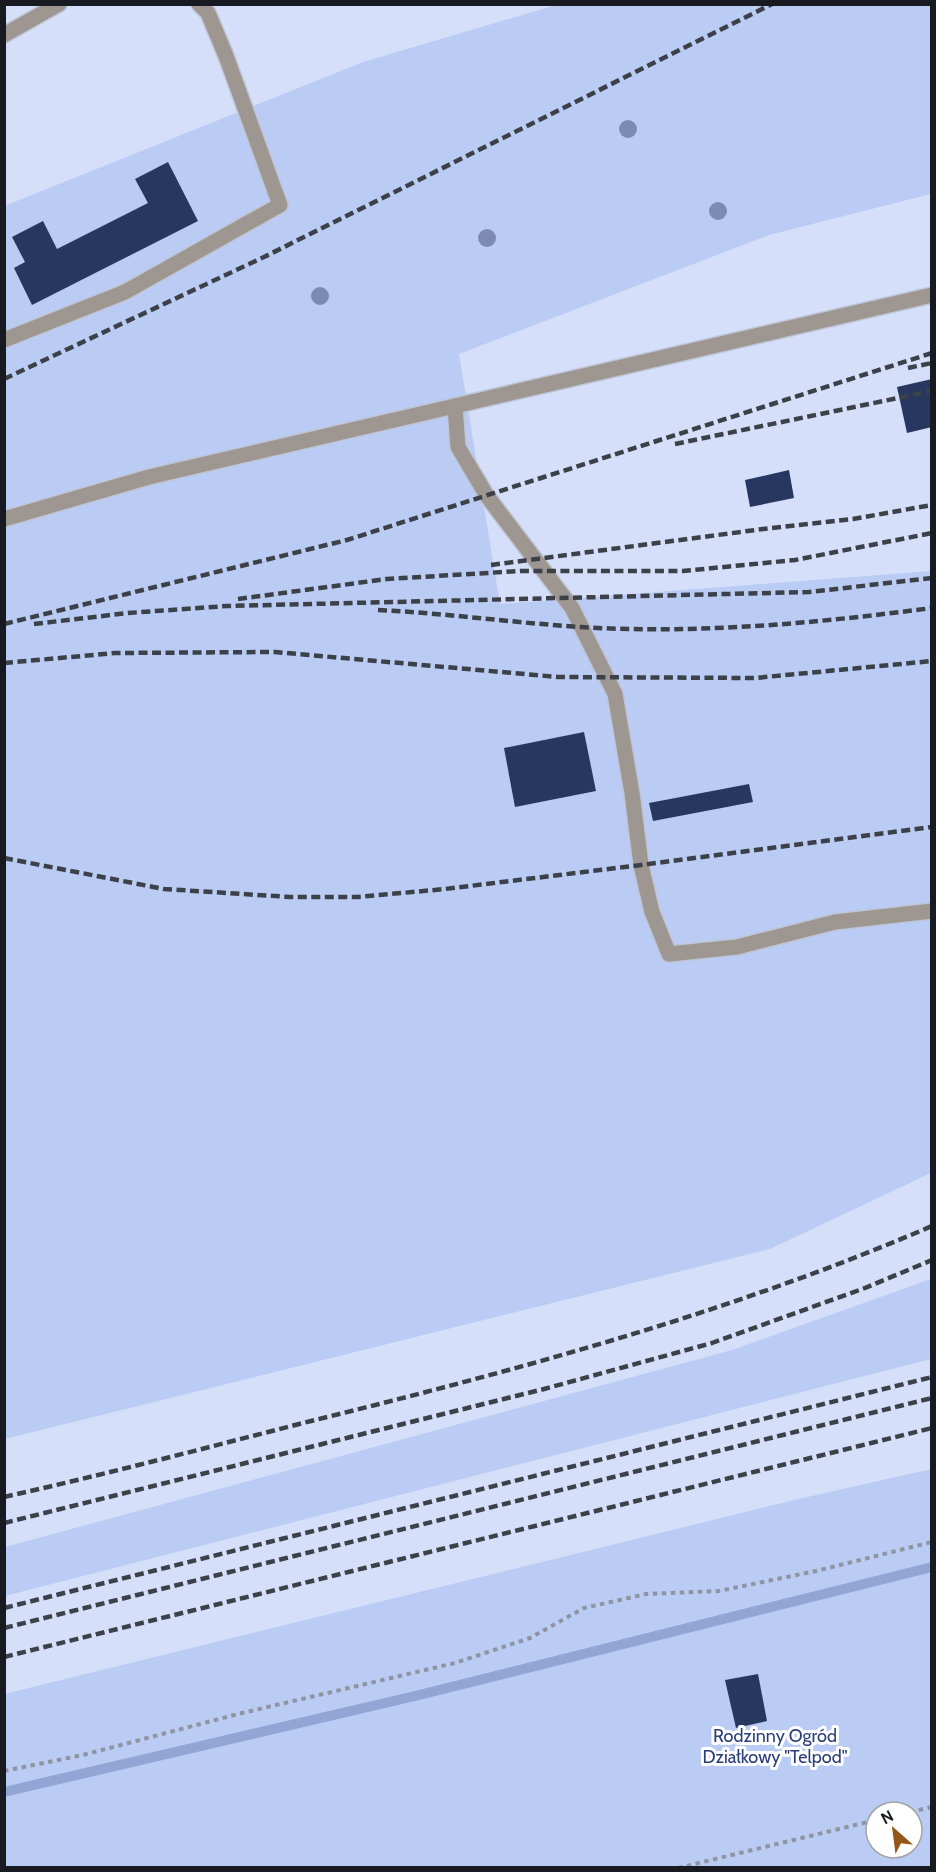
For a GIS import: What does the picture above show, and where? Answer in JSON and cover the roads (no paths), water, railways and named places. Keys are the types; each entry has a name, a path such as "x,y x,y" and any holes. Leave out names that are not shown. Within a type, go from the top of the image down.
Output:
{"lane":[{"path":"4,35 59,4"},
{"path":"4,340 125,292 280,205 226,56 208,13 199,4"},
{"path":"4,519 149,477 932,295"},
{"path":"455,406 458,447 487,496 572,608 615,694 632,793 641,865 652,912 669,954 737,947 835,922 932,911"}],"waterway":[{"path":"4,1792 415,1696 932,1567"}],"railway":[{"path":"4,379 264,257 772,4"},
{"path":"4,624 347,540 932,353"},
{"path":"908,368 932,363"},
{"path":"675,444 932,391"},
{"path":"491,565 853,519 932,505"},
{"path":"238,599 387,579 520,571 683,571 795,560 932,533"},
{"path":"34,624 128,613 227,606 809,592 932,578"},
{"path":"378,610 568,626 670,629 782,624 932,608"},
{"path":"4,663 115,653 275,652 558,677 755,678 932,661"},
{"path":"4,858 164,889 290,897 358,897 445,889 932,827"},
{"path":"4,1497 469,1381 626,1336 780,1285 932,1226"},
{"path":"4,1523 544,1389 712,1343 865,1288 932,1260"},
{"path":"4,1608 932,1377"},
{"path":"4,1628 932,1398"},
{"path":"4,1657 932,1428"}],"park label":[{"name":"Rodzinny Ogród Działkowy \"Telpod\"","path":"775,1746"}]}
